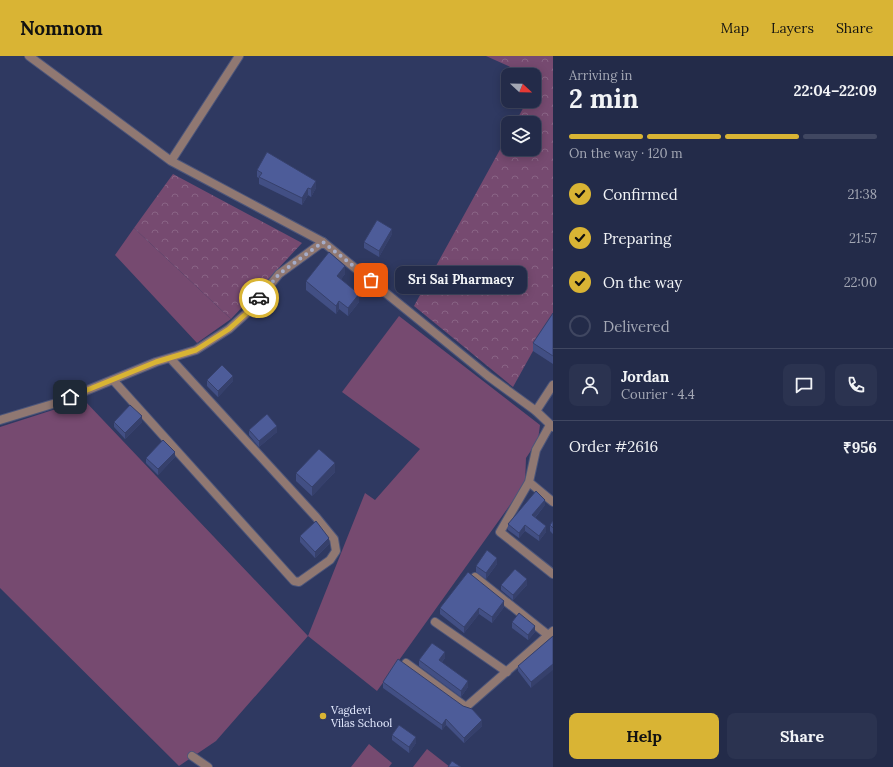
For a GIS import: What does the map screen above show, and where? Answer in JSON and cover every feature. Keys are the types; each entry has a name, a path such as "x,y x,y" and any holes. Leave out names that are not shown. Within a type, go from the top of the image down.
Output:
{"street":[{"path":"29,56 171,161 323,242 552,426 536,450 529,482 500,532 553,574"},
{"path":"171,161 239,56"},
{"path":"0,420 56,403 156,362 171,359 196,350 229,329 249,311 279,274 323,242"},
{"path":"113,380 294,581 298,582 330,560 336,551 334,539 316,517 171,359"},
{"path":"536,412 553,385"},
{"path":"529,482 553,502"},
{"path":"406,663 466,707 550,633 475,577"},
{"path":"435,622 507,672"},
{"path":"192,756 208,767"}],"green space":[{"path":"486,56 553,56 553,321 533,351 513,387 414,306 501,148 501,156 541,156 541,116 519,116 523,108 541,108 541,68 513,68"},
{"path":"173,174 302,243 231,319 134,228"},
{"path":"134,228 231,319 197,343 115,255"},
{"path":"399,316 540,425 538,440 526,458 525,484 377,691 308,636 365,493 375,500 420,449 342,392"},
{"path":"84,400 308,636 216,741 179,766 0,588 0,427"},
{"path":"369,744 392,763 389,767 351,767"},
{"path":"427,749 450,767 413,767"}],"building":[{"path":"267,152 316,181 311,189 308,188 302,198 259,177 262,173 257,170"},
{"path":"377,220 392,229 379,251 364,242"},
{"path":"329,252 345,266 337,276 359,294 348,308 339,301 336,306 306,281"},
{"path":"553,313 553,356 533,343"},
{"path":"222,365 233,376 218,391 207,380"},
{"path":"130,405 142,416 125,433 114,422"},
{"path":"267,414 277,426 259,441 249,430"},
{"path":"163,440 175,452 158,469 146,458"},
{"path":"319,449 335,463 312,487 296,473"},
{"path":"536,491 545,500 532,515 546,526 539,536 525,525 519,533 508,524"},
{"path":"316,521 329,538 315,552 300,536"},
{"path":"553,521 553,528 550,525"},
{"path":"487,550 497,558 486,573 476,566"},
{"path":"515,569 527,579 513,595 501,585"},
{"path":"468,572 504,601 492,617 479,608 464,627 440,608"},
{"path":"519,613 535,626 528,635 512,622"},
{"path":"553,636 553,664 531,682 518,666"},
{"path":"432,643 445,652 439,660 468,681 461,691 419,660"},
{"path":"398,659 463,706 472,709 482,720 464,738 446,719 442,725 383,682"},
{"path":"399,725 416,737 409,747 392,735"},
{"path":"452,761 461,767 448,767"}],"way so far":[{"path":"259,298 279,274 323,242 371,280"}],"place":[{"name":"Sri Sai Pharmacy","path":"371,280"},
{"name":"Vagdevi Vilas School","path":"323,716"}],"route":[{"path":"70,397 156,362 171,359 196,350 229,329 249,311 259,298"}]}
